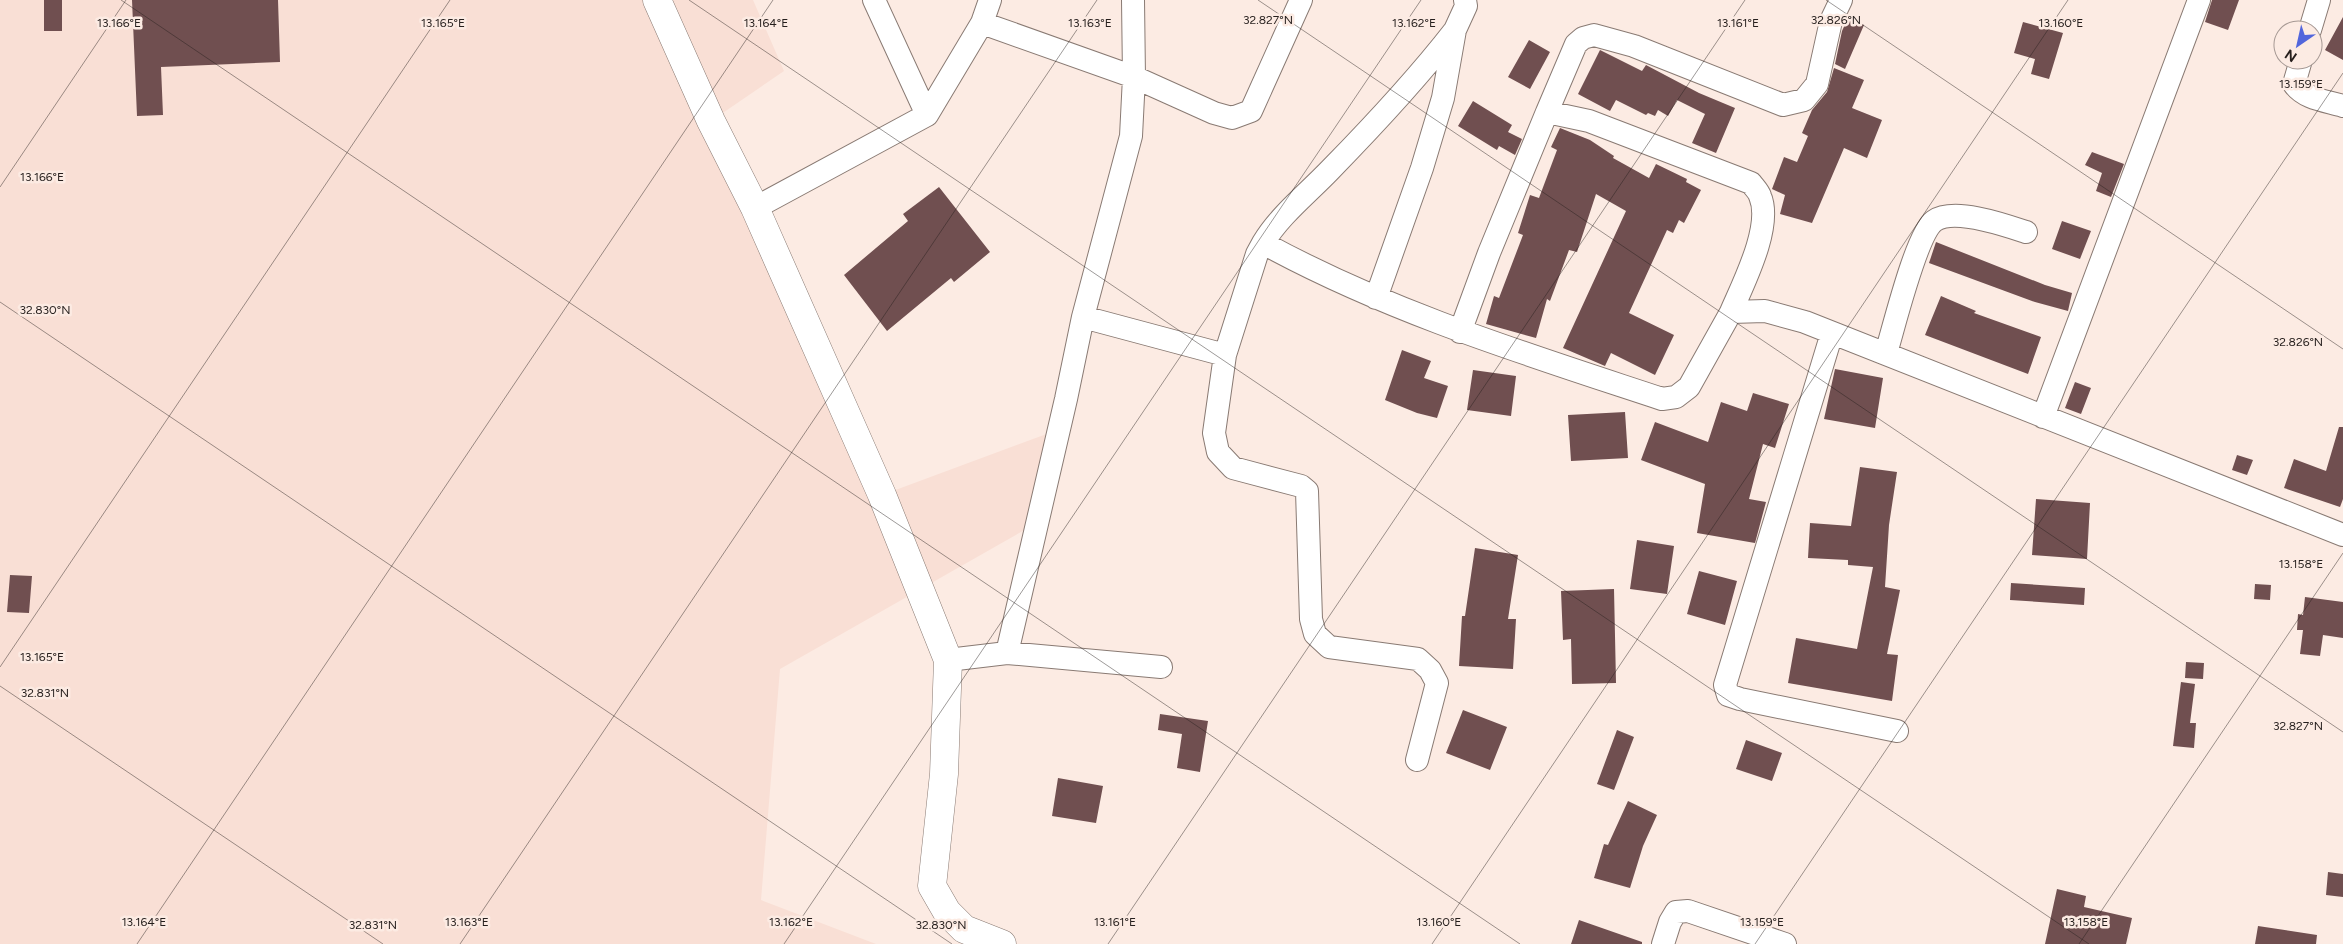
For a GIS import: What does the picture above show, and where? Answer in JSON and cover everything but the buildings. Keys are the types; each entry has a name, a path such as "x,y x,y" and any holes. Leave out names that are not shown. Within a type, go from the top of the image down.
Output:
{"street":[{"path":"656,0 711,121 755,208 882,495 948,660 944,774 932,886 947,912 964,929 1002,944"},
{"path":"874,0 927,115"},
{"path":"755,208 927,115 982,23 990,0"},
{"path":"1006,653 1066,399 1083,317 1131,136 1134,77 1133,0"},
{"path":"982,23 1134,77 1214,113 1232,118 1251,111 1300,0"},
{"path":"1417,760 1437,683 1430,670 1418,659 1328,647 1314,634 1311,619 1307,491 1301,486 1233,468 1218,452 1214,433 1225,355 1257,254 1263,243 1273,226 1329,171 1425,69 1455,30 1466,6 1464,0"},
{"path":"1460,332 1489,253 1576,44 1583,38 1594,35 1634,46 1783,105 1804,100 1817,84 1831,21 1841,0"},
{"path":"2043,417 2199,0"},
{"path":"2313,20 2319,0"},
{"path":"1376,298 1422,168 1443,98 1455,30"},
{"path":"2298,70 2294,84 2298,90 2308,96 2343,106"},
{"path":"1263,243 1376,298 1460,332 1662,399 1676,397 1689,387 1731,312 1760,238 1763,209 1760,196 1751,183 1589,121 1547,112"},
{"path":"1886,353 1922,238 1935,220 1947,216 1986,218 2026,232"},
{"path":"1731,312 1765,312 1805,322 2343,534"},
{"path":"1083,317 1225,355"},
{"path":"1832,333 1725,686 1728,695 1740,699 1897,730"},
{"path":"948,660 1006,653 1162,667"},
{"path":"1663,944 1670,922 1676,912 1688,911 1785,944"}],"shaded area":[{"path":"0,0 753,0 784,71 711,121 882,495 1052,432 1028,528 780,669 761,900 876,944 0,944"}]}
